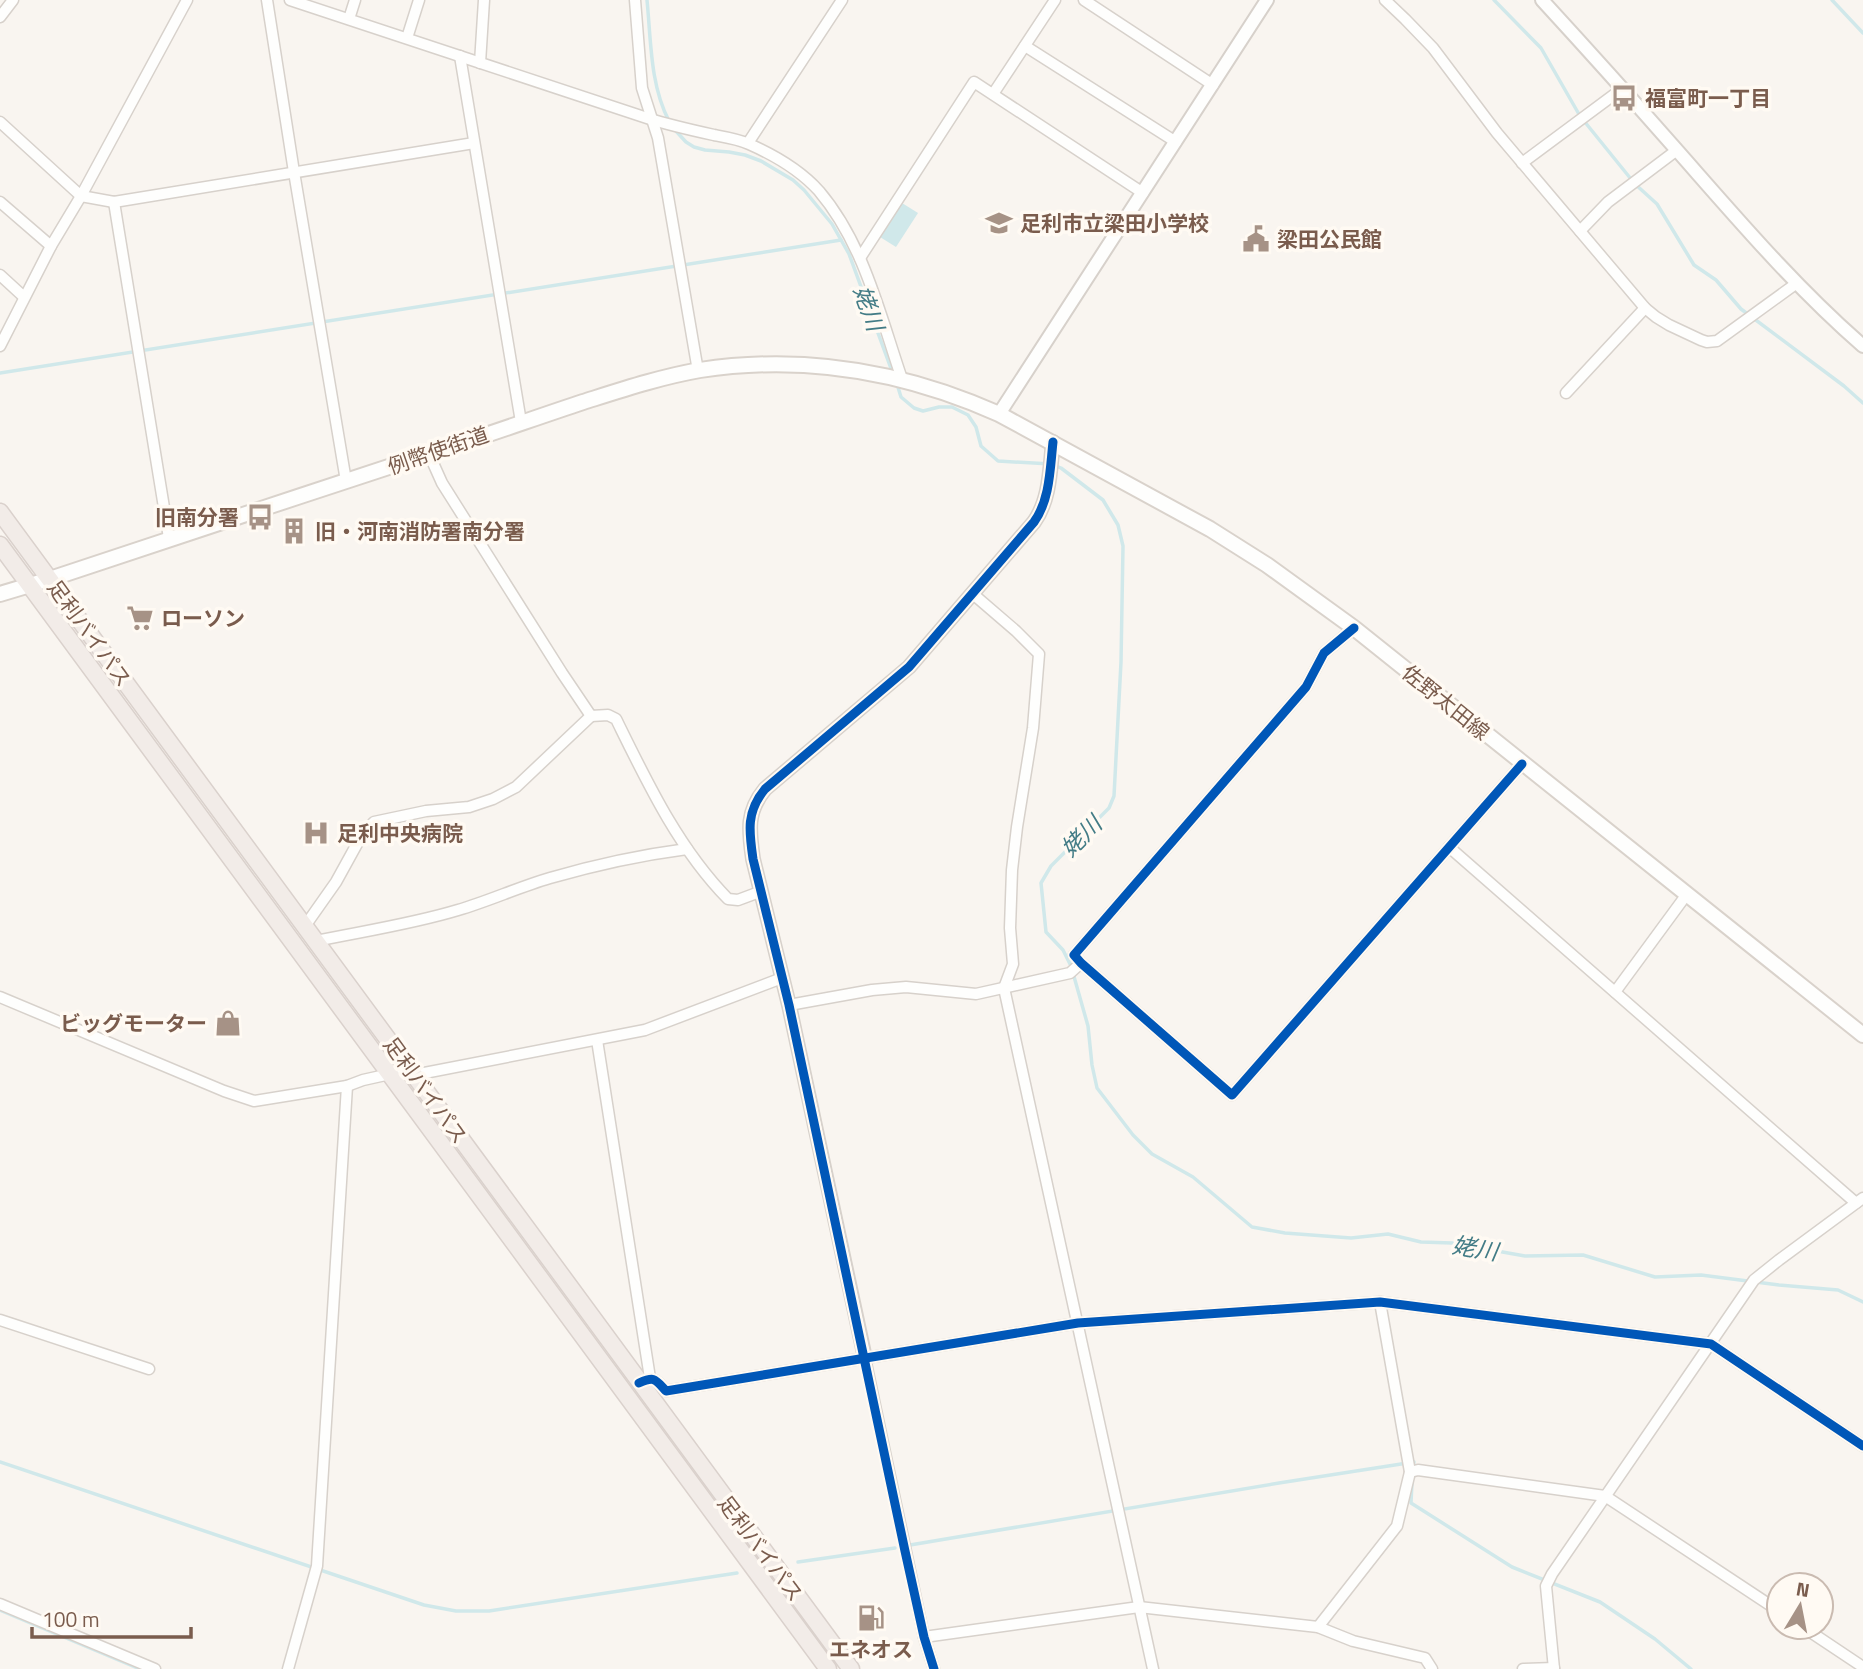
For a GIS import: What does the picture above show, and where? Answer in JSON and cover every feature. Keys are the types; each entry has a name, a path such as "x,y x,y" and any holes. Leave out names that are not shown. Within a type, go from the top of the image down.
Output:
{"highway":[{"name":"足利バイパス","path":"0,512 414,1075 645,1381 850,1669"},
{"name":"足利バイパス","path":"0,545 828,1669"}],"main road":[{"name":"例幣使街道","path":"0,594 629,387 698,370 794,364 846,368 895,377 967,399 999,414"},
{"name":"佐野太田線","path":"999,414 1052,448 1210,529 1267,565 1354,628 1522,764 1860,1028"}],"street":[{"path":"0,17 13,0"},
{"path":"0,345 51,246 187,0"},
{"path":"267,0 346,481"},
{"path":"290,0 657,122 748,143 802,175 818,190 839,218 860,258 895,377"},
{"path":"349,19 355,0"},
{"path":"407,38 419,0"},
{"path":"480,63 484,0"},
{"path":"635,0 642,88 657,122 698,370"},
{"path":"748,143 842,0"},
{"path":"993,94 1055,0"},
{"path":"1084,0 1213,85"},
{"path":"999,414 1267,0"},
{"path":"1385,0 1433,48 1522,163 1645,308 1656,317 1701,340 1717,341 1797,283"},
{"path":"1542,0 1623,88 1735,218 1797,283 1863,346"},
{"path":"1025,46 1176,142"},
{"path":"460,56 521,422"},
{"path":"860,258 974,82 1143,193"},
{"path":"1522,163 1623,88"},
{"path":"0,122 80,196 114,202 474,143"},
{"path":"1580,231 1608,202 1677,150"},
{"path":"0,202 51,246"},
{"path":"114,202 169,538"},
{"path":"0,275 24,297"},
{"path":"1566,393 1645,308"},
{"path":"934,1669 924,1637 789,1005 753,859 750,837 751,810 756,799 782,773 909,667 1041,513 1047,495 1052,448"},
{"path":"429,454 442,483 591,716"},
{"path":"973,594 1039,653 1033,727 1012,870 1010,928 1013,964 1004,988 1153,1669"},
{"path":"1354,628 1324,653 1306,687 1074,955 1232,1095 1522,764"},
{"path":"305,926 336,882 363,833 374,822 426,811 469,807 493,799 516,787 591,716 608,715 616,719 647,782 687,849 701,870 728,899 738,900 762,891"},
{"path":"1449,847 1860,1201 1754,1280 1552,1574 1546,1586 1554,1668 1523,1669"},
{"path":"316,941 400,925 459,910 549,878 655,853 687,849"},
{"path":"1615,992 1687,894"},
{"path":"789,1005 872,990 906,987 975,994 1070,973 1081,963"},
{"path":"0,997 223,1091 254,1101 347,1086 390,1074 414,1075 645,1030 782,978"},
{"path":"597,1040 645,1381 655,1379 666,1391 1078,1324 1380,1302 1711,1344 1863,1446"},
{"path":"288,1669 317,1566 347,1086"},
{"path":"1318,1627 1397,1526 1410,1472 1380,1302"},
{"path":"0,1320 149,1369"},
{"path":"1410,1472 1418,1470 1605,1496 1765,1602"},
{"path":"0,1604 155,1669"},
{"path":"924,1637 1139,1607 1318,1627 1353,1640 1425,1658 1432,1669"},
{"path":"1824,1641 1863,1667"}],"water":[{"path":"902,203 918,213 896,247 880,237"}],"waterway":[{"name":"姥川","path":"647,0 655,77 669,121"},
{"path":"1494,0 1541,48 1580,116 1635,184 1657,204 1694,265 1716,280 1741,309 1863,403"},
{"path":"1832,0 1863,33"},
{"name":"姥川","path":"675,130 694,147 745,155 761,161 793,180 804,190 832,224 849,254 893,374"},
{"path":"0,373 841,240"},
{"name":"姥川","path":"897,384 901,397 914,408 923,411 952,407 968,415 976,427 981,446 998,461 1051,464 1061,468 1103,500 1118,525 1123,546 1121,662 1114,796 1109,808 1051,866 1041,883 1046,932 1063,950 1071,966 1088,1026 1097,1088 1133,1135 1152,1154 1193,1177 1252,1227 1285,1233 1351,1238 1388,1234 1421,1242 1452,1243 1525,1256 1583,1255 1655,1277 1701,1275 1838,1290 1863,1302"},
{"path":"0,1462 424,1605 456,1611 489,1611 737,1573"},
{"path":"910,1545 1414,1462 1413,1467"},
{"path":"1412,1482 1411,1503 1512,1567 1600,1602 1655,1639 1691,1669"},
{"path":"798,1562 895,1548"},
{"path":"0,1610 140,1669"}],"cycle path":[{"path":"934,1669 905,1551 789,1005 753,859 750,822 759,797 765,789 909,667 1034,522 1046,494 1053,442"},
{"path":"1354,628 1324,653 1306,687 1074,955 1232,1095 1522,764"},
{"path":"639,1383 654,1380 666,1391 1078,1323 1380,1302 1711,1344 1863,1446"}],"place":[{"name":"福富町一丁目","path":"1624,98"},
{"name":"足利市立梁田小学校","path":"999,223"},
{"name":"梁田公民館","path":"1256,239"},
{"name":"旧南分署","path":"260,517"},
{"name":"旧・河南消防署南分署","path":"294,531"},
{"name":"ローソン","path":"140,618"},
{"name":"足利中央病院","path":"316,833"},
{"name":"ビッグモーター","path":"228,1023"},
{"name":"エネオス","path":"871,1618"}]}
